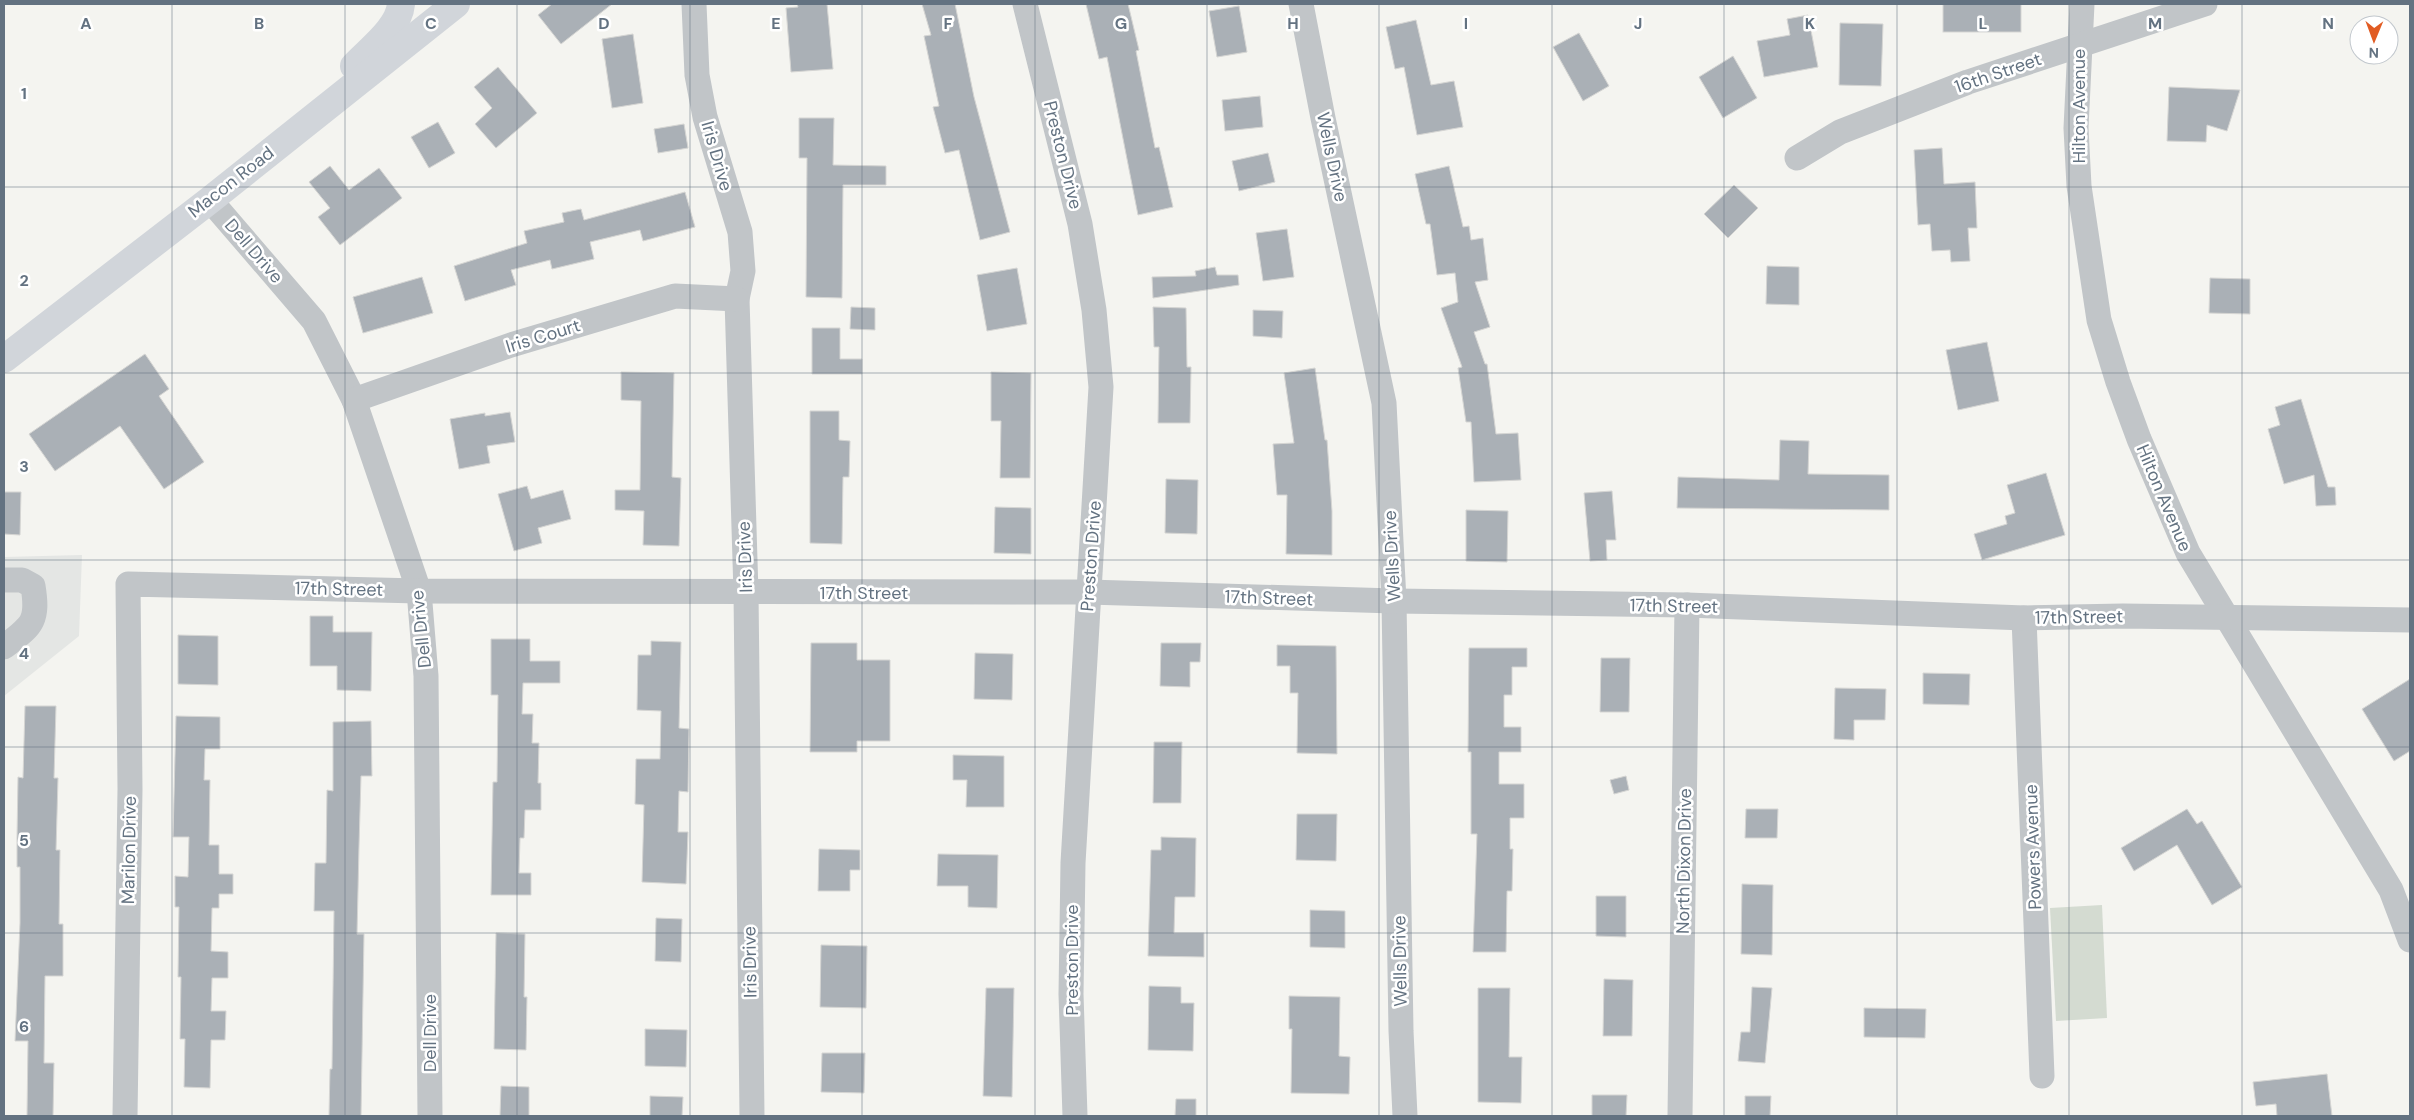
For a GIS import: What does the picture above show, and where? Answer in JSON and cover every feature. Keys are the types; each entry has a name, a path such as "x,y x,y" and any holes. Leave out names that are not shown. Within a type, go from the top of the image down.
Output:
{"main road":[{"path":"339,96 350,70 387,32 400,13 401,4"},
{"name":"Macon Road","path":"4,359 210,200 456,4"}],"street":[{"name":"Iris Drive","path":"694,4 697,75 705,117 740,232 743,271 737,299 746,593 752,1116"},
{"name":"Preston Drive","path":"1025,4 1080,224 1094,310 1101,387 1073,863 1071,994 1075,1116"},
{"name":"Wells Drive","path":"1301,4 1323,118 1384,403 1394,601 1401,1031 1405,1116"},
{"name":"Hilton Avenue","path":"2082,4 2076,128 2080,186 2098,320 2138,439 2188,554 2391,890 2410,940"},
{"name":"16th Street","path":"1797,158 1840,132 1968,82 2205,4"},
{"name":"Dell Drive","path":"210,200 314,321 354,400 419,591 426,676 430,1116"},
{"name":"Iris Court","path":"354,400 511,345 675,296 737,299"},
{"path":"4,647 31,626 36,605 33,586 11,584"},
{"name":"17th Street","path":"128,584 419,591 746,593 1088,592 1394,601 1687,605 2024,618 2226,616 2410,620"},
{"name":"Marilon Drive","path":"125,1116 130,789 128,584"},
{"name":"North Dixon Drive","path":"1680,1116 1687,605"},
{"name":"Powers Avenue","path":"2024,618 2042,1076"}],"shaded area":[{"path":"82,555 79,636 4,696 4,557"},
{"path":"2102,905 2107,1018 2056,1021 2050,908"}],"building":[{"path":"552,4 612,4 561,44 538,15"},
{"path":"797,4 827,4 833,69 791,72 786,8 798,7"},
{"path":"922,4 955,4 974,97 1010,232 980,240 959,150 945,153 933,107 939,106 924,36 931,35"},
{"path":"1086,4 1128,4 1139,50 1136,51 1155,148 1159,147 1173,207 1138,215 1107,57 1099,59"},
{"path":"1943,4 2021,4 2021,32 1943,32"},
{"path":"1239,6 1247,52 1217,57 1209,11"},
{"path":"1808,15 1818,67 1764,77 1757,41 1790,35 1787,19"},
{"path":"1416,20 1431,85 1454,81 1463,127 1417,135 1404,67 1395,69 1386,27"},
{"path":"1840,23 1883,24 1881,86 1839,85"},
{"path":"1579,33 1609,86 1583,101 1553,47"},
{"path":"633,34 643,103 612,108 602,39"},
{"path":"1733,56 1757,98 1723,118 1699,77"},
{"path":"498,67 537,113 496,148 475,124 492,108 474,87"},
{"path":"2169,87 2240,90 2227,131 2207,125 2206,142 2167,141"},
{"path":"1260,96 1263,127 1225,131 1222,100"},
{"path":"799,118 834,118 833,165 886,166 886,185 843,185 842,298 806,297 807,158 799,158"},
{"path":"438,122 455,153 429,168 411,137"},
{"path":"684,124 688,148 658,153 654,129"},
{"path":"1942,148 1944,184 1975,182 1977,228 1968,228 1970,261 1951,262 1950,250 1932,251 1930,224 1918,225 1914,150"},
{"path":"1268,153 1275,182 1239,191 1232,161"},
{"path":"330,166 349,190 379,168 402,198 340,245 318,217 330,208 309,182"},
{"path":"1449,166 1463,227 1469,226 1471,240 1483,238 1488,280 1475,282 1490,327 1474,332 1485,364 1487,364 1496,434 1518,433 1521,480 1474,482 1471,422 1466,422 1458,368 1462,367 1441,308 1458,302 1455,273 1437,275 1430,224 1426,224 1415,174"},
{"path":"1734,185 1758,208 1728,238 1704,214"},
{"path":"685,192 695,227 643,241 640,230 590,242 594,259 552,269 550,260 511,270 516,285 465,301 454,266 527,243 524,231 564,222 562,213 581,209 584,220"},
{"path":"1287,229 1294,277 1263,281 1256,233"},
{"path":"1767,266 1799,267 1799,305 1766,304"},
{"path":"1215,267 1217,275 1238,275 1239,285 1153,298 1152,277 1196,276 1195,271"},
{"path":"1017,268 1027,324 987,331 977,275"},
{"path":"422,277 433,313 363,333 353,297"},
{"path":"2210,278 2250,279 2250,314 2209,313"},
{"path":"851,307 875,308 875,330 850,329"},
{"path":"1153,307 1186,308 1187,367 1191,367 1190,423 1158,423 1159,347 1154,347"},
{"path":"1253,310 1283,311 1282,338 1253,336"},
{"path":"812,328 840,328 840,359 862,359 862,374 812,374"},
{"path":"1987,342 1999,401 1958,410 1946,350"},
{"path":"145,354 169,389 159,396 204,462 164,489 120,426 55,471 29,434"},
{"path":"1315,368 1325,440 1327,440 1332,511 1332,555 1286,554 1287,495 1277,495 1273,444 1294,443 1284,373"},
{"path":"621,372 674,373 672,477 681,478 679,546 643,545 644,511 615,510 615,490 640,490 641,401 621,400"},
{"path":"991,372 1031,373 1030,478 1000,478 1001,421 991,421"},
{"path":"2301,399 2328,487 2335,487 2336,505 2316,506 2314,475 2284,484 2268,429 2280,425 2275,407"},
{"path":"810,411 839,411 839,440 850,441 849,477 843,477 842,544 810,543"},
{"path":"510,412 515,442 487,446 490,463 459,469 450,419 485,413 485,416"},
{"path":"1780,440 1809,441 1808,474 1889,475 1889,510 1677,508 1678,477 1779,480"},
{"path":"2046,473 2065,535 1982,560 1974,534 2007,524 2005,516 2015,513 2007,485"},
{"path":"1166,479 1198,480 1197,534 1165,533"},
{"path":"527,486 531,499 563,490 571,519 538,528 542,543 514,551 498,494"},
{"path":"1612,491 1616,540 1606,540 1607,560 1590,561 1584,493"},
{"path":"4,492 21,492 20,535 4,534"},
{"path":"995,507 1031,508 1031,554 994,553"},
{"path":"1466,510 1508,511 1507,562 1466,561"},
{"path":"310,616 333,616 333,632 372,632 371,691 337,690 337,666 310,666"},
{"path":"178,635 218,636 218,685 178,684"},
{"path":"491,639 530,639 530,661 560,661 560,683 523,683 522,714 533,714 532,743 539,743 538,783 541,783 541,810 525,810 524,838 520,838 519,873 531,873 531,895 491,895 493,782 497,782 498,695 491,695"},
{"path":"651,641 681,642 679,728 689,729 688,792 679,791 678,832 688,832 686,884 642,882 644,805 635,804 636,759 660,759 661,711 637,710 638,655 651,655"},
{"path":"811,643 857,643 857,660 890,660 890,741 857,741 857,752 810,752"},
{"path":"1161,643 1201,643 1200,662 1190,662 1190,687 1160,686"},
{"path":"1277,645 1336,646 1337,754 1297,753 1298,693 1290,693 1290,666 1277,666"},
{"path":"1469,648 1527,648 1527,667 1512,667 1512,695 1504,695 1504,727 1521,727 1521,752 1499,752 1499,784 1524,784 1524,818 1510,818 1510,849 1513,849 1512,891 1507,891 1506,952 1473,952 1477,834 1471,834 1471,752 1468,752"},
{"path":"975,653 1013,654 1012,700 974,699"},
{"path":"1601,658 1630,658 1629,712 1600,712"},
{"path":"1923,673 1970,674 1969,705 1923,704"},
{"path":"2410,679 2410,751 2394,761 2362,709"},
{"path":"1835,688 1886,689 1885,720 1854,720 1854,740 1834,739"},
{"path":"25,706 56,706 54,778 58,778 56,850 60,850 59,924 63,924 63,976 45,976 44,1063 54,1063 53,1116 27,1116 28,1041 15,1041 20,923 20,867 17,867 18,777 23,778"},
{"path":"176,716 220,717 220,749 205,749 204,780 210,780 209,845 219,845 219,874 233,874 233,894 219,894 219,908 212,908 211,951 228,952 228,978 212,978 211,1011 226,1011 225,1040 211,1040 210,1088 184,1087 185,1039 180,1039 181,977 178,977 179,907 175,907 175,876 188,877 189,837 173,837"},
{"path":"371,721 372,776 361,776 359,846 357,934 364,934 361,1116 329,1116 330,1069 332,1069 334,911 314,911 315,863 326,863 327,790 333,791 333,722"},
{"path":"1154,742 1182,742 1181,803 1153,803"},
{"path":"953,755 1004,756 1004,807 966,807 967,780 953,780"},
{"path":"1626,776 1629,790 1614,794 1610,780"},
{"path":"1746,809 1778,809 1777,838 1745,838"},
{"path":"2187,809 2197,824 2202,821 2242,887 2212,905 2177,845 2134,871 2121,848"},
{"path":"1297,814 1337,814 1336,861 1296,860"},
{"path":"1161,837 1196,838 1195,897 1175,897 1174,933 1204,933 1204,957 1148,956 1151,850 1161,850"},
{"path":"819,849 860,850 860,870 850,870 850,891 818,891"},
{"path":"938,854 998,855 997,908 968,907 968,886 937,886"},
{"path":"1742,884 1773,885 1772,955 1741,954"},
{"path":"1596,896 1626,896 1626,937 1596,936"},
{"path":"1310,910 1345,911 1345,948 1310,947"},
{"path":"656,918 682,919 681,962 655,961"},
{"path":"496,933 525,934 524,997 527,997 526,1050 494,1049"},
{"path":"821,945 867,946 866,1008 820,1007"},
{"path":"1604,979 1633,980 1632,1036 1603,1036"},
{"path":"1149,986 1181,987 1181,1003 1194,1003 1193,1051 1148,1050"},
{"path":"1752,987 1772,988 1765,1063 1738,1061 1741,1032 1750,1032"},
{"path":"986,988 1014,988 1012,1097 983,1096"},
{"path":"1478,988 1510,988 1509,1057 1522,1057 1521,1103 1478,1102"},
{"path":"1289,996 1340,997 1339,1056 1350,1057 1349,1094 1291,1093 1292,1029 1289,1029"},
{"path":"1864,1008 1926,1009 1925,1038 1864,1037"},
{"path":"645,1029 687,1030 686,1067 645,1066"},
{"path":"822,1053 865,1053 864,1093 821,1092"},
{"path":"2327,1074 2332,1116 2277,1116 2276,1104 2256,1106 2253,1082"},
{"path":"501,1086 529,1087 529,1116 500,1116"},
{"path":"1592,1095 1627,1095 1626,1116 1592,1116"},
{"path":"650,1096 683,1097 682,1116 650,1116"},
{"path":"1745,1096 1771,1096 1770,1116 1745,1116"},
{"path":"1176,1099 1196,1099 1196,1116 1175,1116"}]}
